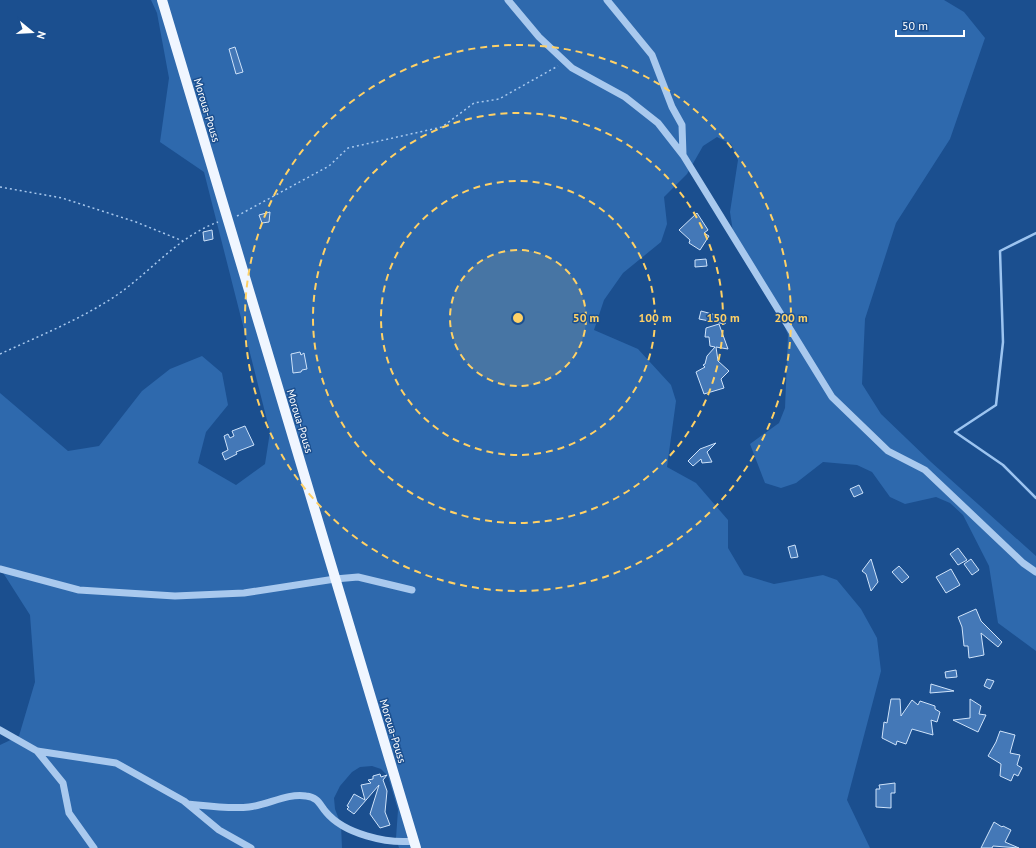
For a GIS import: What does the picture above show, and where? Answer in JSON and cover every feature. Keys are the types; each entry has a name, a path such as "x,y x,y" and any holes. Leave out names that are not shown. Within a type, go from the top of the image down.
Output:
{"main road":[{"name":"Moroua-Pouss","path":"162,0 415,844"}],"street":[{"path":"508,0 539,38 572,68 625,97 658,123 684,155 832,397 888,451 925,470 1023,563 1036,572"},
{"path":"607,0 652,55 672,107 682,126 684,155"},
{"path":"0,569 79,590 175,596 244,593 335,579 358,577 412,590"},
{"path":"0,730 37,751 116,763 188,804 219,830 251,848"},
{"path":"37,751 63,783 69,812 94,848"},
{"path":"188,804 235,808 250,807 291,797 307,796 320,802 326,813 342,825 360,834 415,844"}],"path":[{"path":"0,354 83,316 116,296 183,241 202,228 243,214 329,166 348,148 442,127 474,103 499,99 565,62"},
{"path":"0,187 62,198 136,222 183,241"}],"shaded area":[{"path":"151,0 944,0 964,12 985,38 950,139 896,223 865,319 862,384 881,414 931,462 1036,556 1036,651 998,623 989,566 963,515 950,503 936,497 905,504 890,497 872,472 857,465 823,462 796,483 781,488 765,483 750,444 779,423 785,408 788,335 775,301 735,245 730,212 738,160 731,144 717,137 703,146 687,174 664,197 667,224 661,242 623,273 604,300 594,330 638,349 671,385 676,401 667,467 696,483 728,520 728,548 744,575 774,584 823,575 837,580 861,609 877,638 881,671 847,800 870,848 399,848 396,838 398,810 388,776 381,769 372,766 360,767 352,772 340,786 334,798 335,809 341,825 342,848 0,848 0,745 19,736 35,682 30,615 0,568 0,393 68,451 99,446 142,391 170,369 202,356 222,373 228,405 206,432 198,463 236,485 265,464 270,432 204,172 160,142 169,78 157,13"}],"building":[{"path":"235,47 243,72 236,74 229,49"},
{"path":"270,212 269,222 262,223 259,215"},
{"path":"697,213 708,230 704,233 709,236 700,250 689,243 690,240 679,230"},
{"path":"212,230 213,239 204,241 203,232"},
{"path":"706,259 707,266 695,267 695,260"},
{"path":"701,311 727,318 725,324 699,319"},
{"path":"719,324 728,349 716,347 718,361 729,371 721,379 724,388 704,394 696,372 705,367 703,365 705,364 707,356 715,347 710,346 709,337 705,337 706,328"},
{"path":"300,352 301,355 304,353 307,369 302,370 301,372 293,373 291,354"},
{"path":"245,426 254,445 236,452 237,454 225,460 222,453 228,450 224,436 228,434 230,438 234,436 232,431"},
{"path":"716,443 707,452 712,462 702,463 701,459 693,466 688,461 700,449"},
{"path":"859,485 863,493 854,497 850,489"},
{"path":"795,545 798,557 791,558 788,547"},
{"path":"958,548 967,560 958,565 950,554"},
{"path":"871,559 878,582 871,591 866,574 862,571"},
{"path":"971,559 979,570 972,575 964,564"},
{"path":"899,566 909,577 902,583 892,572"},
{"path":"951,569 960,585 946,593 936,577"},
{"path":"976,609 981,621 1002,642 998,647 981,633 984,655 969,658 968,646 964,646 962,627 958,617"},
{"path":"956,670 957,677 946,678 945,672"},
{"path":"987,679 994,681 990,689 984,686"},
{"path":"931,684 954,691 930,693"},
{"path":"891,699 900,699 901,716 912,700 918,705 920,701 935,706 935,709 940,712 937,722 931,720 933,735 912,729 906,744 897,741 896,745 882,738 884,722 887,723"},
{"path":"970,699 981,706 979,714 986,715 978,732 953,720 970,718"},
{"path":"1000,731 1015,735 1010,753 1020,755 1017,765 1022,768 1018,776 1014,774 1011,781 1000,776 1001,764 988,756"},
{"path":"380,774 381,777 387,775 383,780 387,791 385,812 390,825 380,828 370,814 379,785 354,814 347,809 349,807 347,806 354,794 365,800 361,785 371,783 368,780 373,779 373,776"},
{"path":"895,783 895,793 891,793 891,808 876,807 876,789 880,789 879,785"},
{"path":"994,822 1011,830 1005,842 1019,848 993,846 992,848 981,848"}],"waterway":[{"path":"1036,233 1000,251 1003,342 996,405 955,432 1003,465 1036,498"}]}
